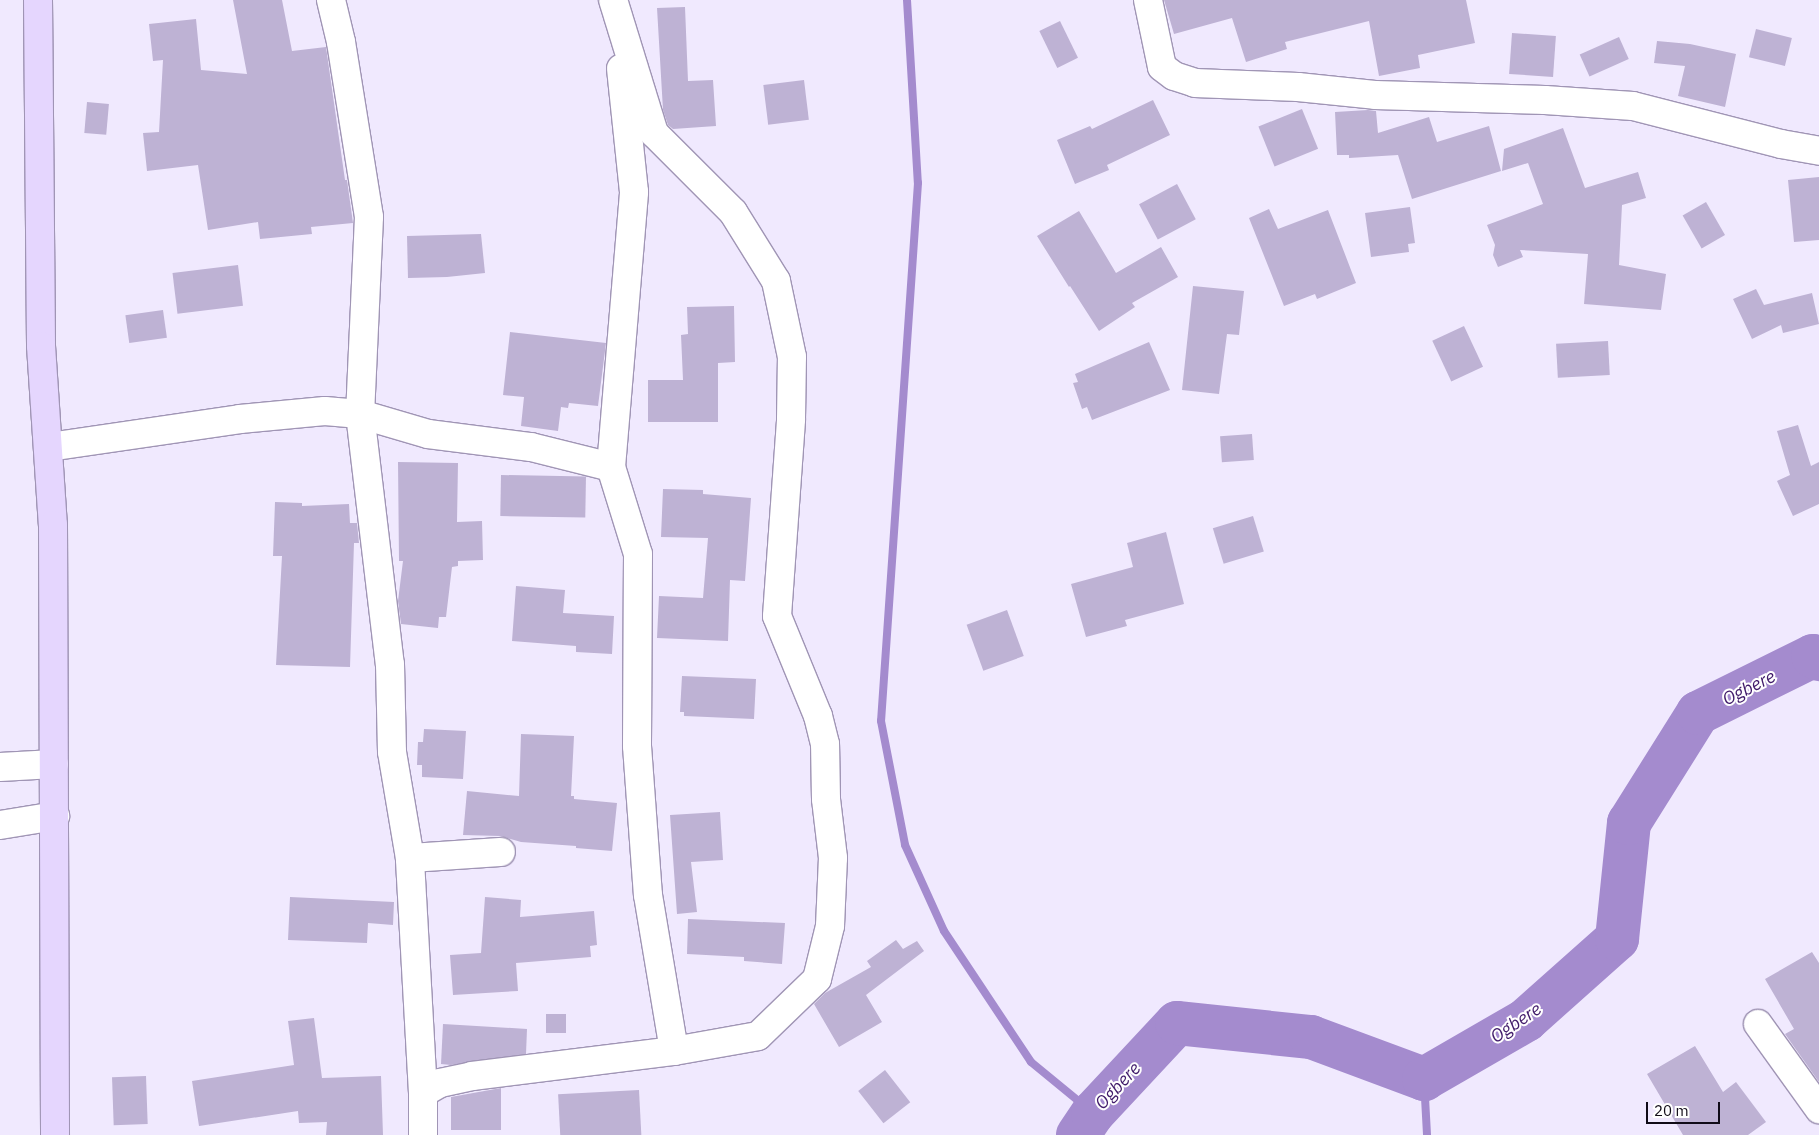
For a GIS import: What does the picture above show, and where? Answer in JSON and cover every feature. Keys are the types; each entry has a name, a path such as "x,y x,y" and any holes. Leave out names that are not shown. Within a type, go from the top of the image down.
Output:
{"main road":[{"path":"38,0 41,346 53,525 55,1135"}],"street":[{"path":"331,0 341,42 369,217 360,414 390,664 392,752 410,858 423,1094 423,1135"},
{"path":"1148,0 1162,67 1174,76 1195,83 1298,87 1375,95 1545,100 1633,106 1781,144 1819,151"},
{"path":"613,1 634,192 611,467 638,554 638,756 648,895 674,1051"},
{"path":"423,1094 440,1083 472,1076 674,1051 758,1036 817,979 830,926 833,858 826,799 824,744 818,716 776,616 791,419 792,357 776,281 733,212 654,133 613,1"},
{"path":"49,446 240,418 325,411 360,414 428,434 531,447 611,467"},
{"path":"0,767 54,764"},
{"path":"0,825 55,816"},
{"path":"410,858 501,852"},
{"path":"1758,1024 1819,1109"}],"building":[{"path":"233,0 282,0 292,51 326,47 353,223 311,227 312,234 260,239 258,222 208,230 198,165 147,171 143,133 159,132 163,60 153,61 149,24 196,19 201,70 247,74"},
{"path":"1164,0 1466,0 1475,43 1418,55 1420,68 1379,76 1369,21 1285,42 1287,49 1246,62 1232,18 1174,34"},
{"path":"685,7 688,81 713,80 716,126 673,129 668,125 663,110 657,8"},
{"path":"1060,21 1078,58 1057,68 1039,31"},
{"path":"1756,29 1792,38 1785,66 1749,57"},
{"path":"1512,33 1556,36 1553,77 1509,74"},
{"path":"1619,37 1629,59 1589,76 1580,54"},
{"path":"1657,41 1690,44 1736,54 1725,107 1678,96 1685,66 1654,63"},
{"path":"804,80 809,120 768,125 763,85"},
{"path":"1153,100 1170,135 1107,165 1109,170 1075,184 1057,140 1090,126 1092,129"},
{"path":"87,102 109,104 106,135 84,133"},
{"path":"1302,109 1318,149 1275,166 1258,127"},
{"path":"1376,111 1378,133 1429,117 1437,142 1489,126 1501,171 1412,199 1398,155 1349,158 1349,155 1337,155 1335,112"},
{"path":"1563,128 1585,188 1638,172 1646,198 1622,205 1619,265 1666,274 1661,310 1584,304 1588,254 1520,250 1523,257 1498,267 1493,255 1495,245 1487,225 1543,204 1528,163 1502,171 1504,149"},
{"path":"1819,177 1819,240 1794,242 1788,180"},
{"path":"1177,184 1196,219 1158,240 1139,204"},
{"path":"1706,202 1725,235 1702,248 1683,216"},
{"path":"1410,207 1415,243 1408,244 1409,252 1371,257 1365,213"},
{"path":"1269,209 1278,229 1328,210 1356,283 1317,299 1315,294 1284,306 1249,218"},
{"path":"1079,211 1116,273 1161,247 1178,277 1132,303 1135,307 1099,331 1037,236"},
{"path":"481,234 485,273 447,277 408,278 407,236"},
{"path":"238,265 243,306 177,314 172,273"},
{"path":"1193,286 1244,291 1239,335 1227,334 1219,394 1182,390"},
{"path":"1756,289 1764,305 1812,293 1819,324 1783,333 1781,325 1752,339 1733,299"},
{"path":"734,306 735,362 718,363 718,422 648,422 648,380 683,380 681,335 688,334 687,307"},
{"path":"163,310 167,338 129,343 125,315"},
{"path":"1464,326 1483,367 1451,382 1432,341"},
{"path":"510,332 606,343 598,406 569,403 568,408 561,407 558,431 521,426 524,397 503,395"},
{"path":"1608,341 1610,375 1558,378 1556,344"},
{"path":"1149,342 1170,390 1092,420 1087,407 1082,409 1073,383 1078,382 1075,374"},
{"path":"1798,425 1811,466 1819,462 1819,504 1793,516 1777,481 1790,475 1777,431"},
{"path":"1252,434 1254,460 1222,462 1220,436"},
{"path":"398,462 458,463 457,522 482,521 483,560 458,561 458,566 452,567 446,617 439,617 438,628 401,624 398,601 403,561 399,561"},
{"path":"501,475 586,476 585,517 500,516"},
{"path":"663,489 703,490 703,494 751,498 745,581 730,580 728,641 657,638 659,596 703,598 708,538 661,537"},
{"path":"275,502 302,503 302,506 349,504 350,523 357,523 359,543 354,543 350,667 276,665 282,556 273,556"},
{"path":"1253,516 1264,551 1224,564 1213,528"},
{"path":"1166,532 1184,604 1125,620 1127,626 1086,637 1071,584 1133,567 1127,543"},
{"path":"516,586 565,590 563,613 614,616 612,654 576,652 576,646 512,641"},
{"path":"1007,610 1024,656 983,671 967,625"},
{"path":"682,676 756,679 754,719 684,716 684,712 680,712"},
{"path":"424,729 466,731 463,779 422,777 422,765 417,765 418,742 423,742"},
{"path":"521,734 574,736 571,796 574,796 574,799 617,803 612,851 521,842 500,836 463,835 467,791 519,796"},
{"path":"720,812 723,860 691,862 697,912 677,914 670,815"},
{"path":"290,897 394,902 393,925 368,923 367,943 288,940"},
{"path":"485,897 521,900 520,917 594,911 597,945 590,946 591,957 516,963 518,991 453,995 450,955 481,953"},
{"path":"688,919 785,923 782,964 744,961 744,957 687,954"},
{"path":"896,940 903,949 917,941 924,951 866,995 882,1022 839,1047 814,1004 825,993 871,967 867,961"},
{"path":"1812,952 1819,963 1819,1082 1785,1034 1794,1029 1765,979"},
{"path":"546,1014 566,1014 566,1033 546,1033"},
{"path":"314,1018 322,1078 381,1076 383,1135 326,1135 327,1122 299,1123 298,1111 199,1126 192,1081 294,1065 288,1021"},
{"path":"443,1024 527,1029 526,1054 451,1065 441,1064"},
{"path":"1695,1046 1723,1092 1736,1082 1766,1122 1748,1135 1683,1135 1647,1074"},
{"path":"885,1070 910,1102 883,1123 858,1091"},
{"path":"146,1076 148,1124 114,1125 112,1077"},
{"path":"501,1088 501,1130 451,1130 451,1097"},
{"path":"639,1090 641,1135 560,1135 558,1094"}],"waterway":[{"path":"907,0 918,183 881,721 905,845 944,931 1031,1062 1093,1113"},
{"name":"Ogbere","path":"1078,1135 1093,1113 1177,1023 1311,1037 1424,1079 1526,1020 1617,939 1629,823 1698,713 1813,656 1819,659"},
{"path":"1424,1079 1427,1135"}]}
